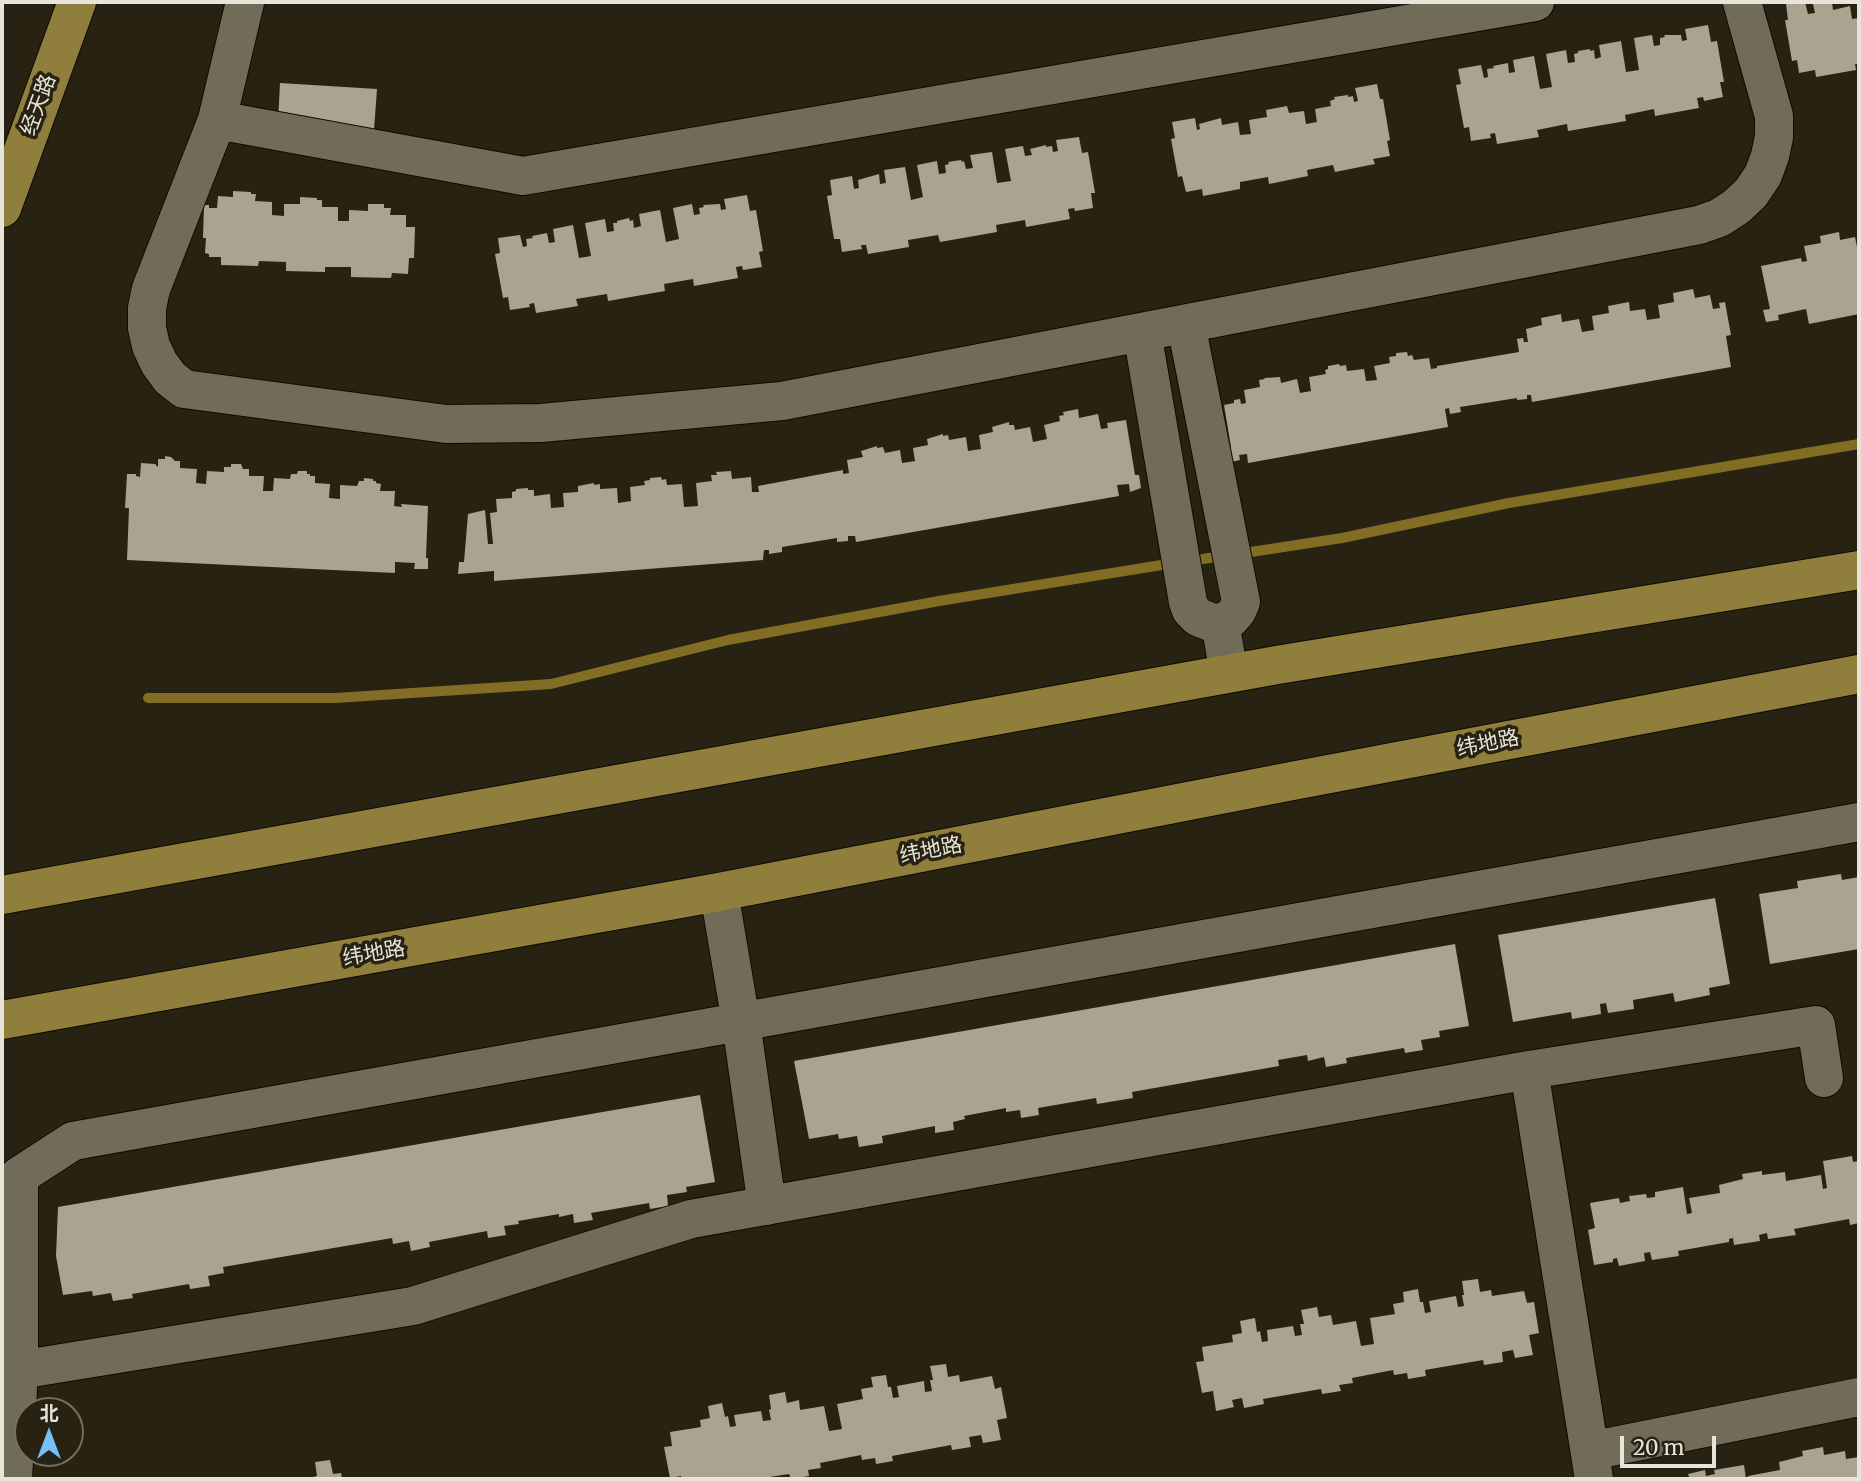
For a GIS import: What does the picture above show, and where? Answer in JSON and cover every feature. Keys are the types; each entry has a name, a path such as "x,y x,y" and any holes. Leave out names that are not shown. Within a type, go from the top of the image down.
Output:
{"main road":[{"name":"经天路","path":"2,208 77,2"},
{"path":"2,895 1229,673 1859,570"},
{"name":"纬地路","path":"2,1020 719,892 1859,674"}],"street":[{"path":"245,2 217,120 151,289 147,328 159,363 170,378 184,389 446,424 541,424 782,401 1699,225 1719,218 1751,192 1763,175 1774,136 1774,116 1741,2"},
{"path":"217,120 523,176 1535,2"},
{"path":"1142,332 1188,602 1198,617 1220,623 1230,619 1241,602 1186,324"},
{"path":"1220,623 1229,673"},
{"path":"13,1479 19,1370 19,1176 73,1141 1859,822"},
{"path":"719,892 741,1022 767,1206"},
{"path":"19,1370 413,1306 691,1219 1529,1070 1816,1025 1824,1078"},
{"path":"1529,1070 1592,1465 1859,1397"}],"building":[{"path":"1805,2 1808,14 1815,13 1813,4 1832,2 1833,10 1850,6 1852,19 1859,18 1859,64 1855,64 1856,70 1816,77 1815,70 1799,73 1797,60 1792,61 1785,20 1788,20 1786,4"},
{"path":"1708,25 1711,42 1717,41 1724,82 1720,82 1723,97 1704,101 1703,97 1697,98 1699,108 1655,116 1654,109 1625,115 1626,121 1568,131 1567,124 1537,130 1539,137 1497,144 1495,133 1490,134 1491,138 1471,141 1469,127 1464,128 1456,85 1461,84 1458,69 1481,65 1484,78 1488,77 1487,69 1494,68 1493,66 1508,63 1509,73 1515,72 1513,60 1534,56 1540,89 1552,87 1546,54 1566,50 1568,63 1575,62 1574,54 1578,51 1590,49 1594,50 1595,59 1601,57 1599,45 1621,41 1626,72 1639,70 1634,38 1652,35 1654,46 1660,45 1660,38 1665,37 1664,35 1681,35 1682,41 1687,40 1685,29"},
{"path":"280,83 377,89 374,130 278,123"},
{"path":"1377,84 1380,99 1383,99 1390,156 1373,159 1375,164 1335,172 1333,165 1307,170 1308,176 1269,184 1268,177 1240,182 1240,189 1203,196 1202,189 1186,192 1182,176 1178,177 1171,139 1175,138 1172,122 1195,118 1197,130 1200,129 1199,124 1221,118 1222,125 1238,122 1240,135 1251,134 1249,120 1267,117 1266,110 1287,106 1289,113 1304,111 1306,124 1317,122 1315,109 1331,106 1330,101 1335,99 1334,97 1348,95 1353,96 1354,102 1358,101 1355,88"},
{"path":"1079,137 1082,153 1088,152 1095,193 1091,193 1093,208 1075,211 1074,208 1068,209 1070,219 1026,227 1025,220 996,225 997,232 940,242 938,235 908,240 909,247 868,254 866,245 861,245 862,249 842,252 840,239 834,239 827,196 832,195 830,180 852,176 854,189 859,188 858,180 879,174 880,184 886,183 884,170 905,167 911,200 923,197 917,165 937,161 939,174 946,173 945,165 949,164 948,162 961,160 964,161 966,169 973,168 970,155 992,152 997,183 1011,181 1005,149 1023,146 1025,156 1032,155 1030,149 1046,145 1052,146 1053,152 1058,151 1056,140"},
{"path":"233,191 256,194 255,201 272,202 272,215 284,216 284,204 300,204 300,197 317,198 322,200 322,207 338,207 338,221 349,221 349,210 368,211 368,204 384,204 384,208 391,208 390,215 406,215 406,227 415,227 414,258 409,258 408,274 392,273 391,278 351,277 351,267 325,267 325,272 286,271 286,262 259,261 258,266 221,265 221,257 209,257 209,254 205,253 204,205 217,208 218,196 233,197"},
{"path":"747,195 750,211 756,210 763,251 759,252 762,267 743,270 742,266 736,267 738,278 694,286 693,279 664,284 665,291 608,301 607,294 576,299 578,306 536,313 534,303 529,304 530,307 510,310 508,297 503,298 495,254 500,253 498,238 520,235 523,247 527,246 526,239 547,233 549,243 555,242 553,229 573,225 579,258 591,256 585,223 605,219 607,232 614,231 613,223 629,218 630,221 633,220 634,228 641,226 639,214 660,210 666,242 679,239 673,208 692,204 694,215 700,214 699,208 704,207 703,205 720,204 721,210 726,209 724,199"},
{"path":"1839,232 1840,240 1855,237 1859,251 1859,314 1809,324 1806,309 1778,315 1779,320 1766,322 1763,310 1770,309 1761,266 1801,258 1802,262 1807,261 1804,246 1821,243 1820,236"},
{"path":"1693,289 1695,298 1710,295 1713,309 1720,308 1719,303 1725,302 1731,335 1726,336 1731,367 1532,402 1531,395 1527,395 1527,399 1517,398 1460,407 1461,412 1450,414 1449,408 1445,409 1448,427 1248,463 1247,454 1239,455 1240,460 1231,462 1224,405 1240,399 1241,404 1246,403 1244,390 1260,387 1259,380 1264,378 1280,377 1281,383 1297,379 1300,393 1311,391 1309,377 1326,374 1328,366 1339,364 1346,365 1347,371 1364,369 1366,381 1377,380 1374,366 1390,363 1389,357 1396,356 1396,353 1407,352 1414,360 1429,358 1431,369 1519,352 1517,339 1523,338 1524,342 1528,342 1526,329 1542,325 1541,318 1561,314 1562,322 1579,319 1582,332 1594,330 1592,316 1609,313 1608,306 1629,302 1630,311 1645,309 1647,320 1660,318 1658,305 1674,302 1673,293"},
{"path":"1078,409 1079,418 1098,414 1101,429 1108,428 1107,423 1126,420 1135,475 1139,475 1141,488 1130,492 1129,484 1117,485 1119,496 856,542 855,536 848,536 848,541 837,542 837,538 782,547 782,552 769,554 769,550 764,550 763,560 494,581 494,571 458,574 459,562 464,562 468,514 485,510 488,544 493,544 490,513 497,512 496,499 512,498 512,492 516,489 534,490 534,496 550,494 551,508 564,507 563,493 578,492 578,486 594,483 600,484 600,489 617,488 618,503 631,501 630,487 645,485 644,481 650,478 661,477 662,480 666,479 667,485 682,484 684,507 698,506 696,483 712,481 711,475 717,475 716,472 731,471 732,479 751,477 752,492 759,492 758,486 843,470 843,474 849,473 847,460 863,457 861,451 877,446 883,447 885,453 900,450 902,463 915,461 913,448 928,445 927,439 943,434 948,435 949,440 966,437 968,451 981,449 979,435 993,432 992,427 1009,422 1009,425 1014,425 1015,430 1030,427 1033,442 1047,439 1044,425 1060,421 1059,416 1064,415 1063,412"},
{"path":"165,456 180,461 180,468 197,469 196,483 206,484 207,471 224,472 224,467 241,464 243,469 249,469 249,476 264,476 263,491 273,491 274,478 290,479 291,474 307,471 310,476 315,476 315,483 330,484 329,498 340,499 340,485 357,486 364,478 373,479 381,484 380,491 395,491 394,506 428,506 428,569 414,569 415,563 395,562 395,573 127,560 127,474 140,477 141,463 155,464 158,467 158,459 165,459"},
{"path":"1841,874 1842,880 1859,877 1859,949 1770,964 1759,894 1798,888 1797,881"},
{"path":"1715,898 1730,984 1709,988 1710,995 1675,1002 1673,993 1633,1000 1634,1009 1608,1013 1606,1003 1600,1004 1601,1014 1572,1019 1571,1012 1513,1022 1498,935"},
{"path":"1455,944 1469,1026 1439,1031 1440,1037 1421,1040 1423,1050 1405,1053 1404,1048 1346,1058 1347,1063 1326,1067 1324,1057 1308,1061 1307,1055 1278,1060 1279,1066 1132,1092 1133,1098 1097,1104 1096,1098 1038,1108 1039,1115 1021,1118 1020,1110 1006,1112 1006,1108 964,1116 965,1119 953,1122 954,1130 935,1133 935,1126 882,1136 883,1143 859,1147 857,1136 839,1139 838,1134 809,1139 794,1061"},
{"path":"700,1095 715,1182 686,1187 687,1192 667,1195 668,1206 650,1209 649,1203 591,1213 593,1220 574,1223 573,1214 518,1221 519,1224 504,1226 506,1235 488,1238 487,1231 429,1242 430,1247 411,1251 409,1241 393,1244 392,1238 223,1267 224,1273 208,1276 210,1286 190,1289 189,1284 132,1294 133,1298 113,1301 111,1293 93,1296 92,1291 63,1295 56,1256 58,1207"},
{"path":"1852,1156 1853,1162 1859,1161 1859,1223 1850,1225 1849,1219 1794,1229 1796,1235 1768,1239 1767,1233 1759,1235 1760,1241 1734,1245 1733,1238 1729,1239 1729,1242 1678,1251 1679,1256 1652,1260 1650,1252 1644,1253 1645,1261 1619,1266 1617,1258 1613,1259 1613,1262 1594,1265 1588,1230 1595,1228 1590,1203 1619,1198 1620,1203 1630,1201 1629,1196 1646,1194 1647,1198 1655,1197 1655,1192 1683,1187 1687,1214 1692,1213 1689,1198 1720,1193 1719,1185 1743,1179 1742,1174 1785,1172 1786,1181 1821,1175 1823,1189 1827,1188 1823,1161"},
{"path":"1478,1279 1480,1292 1491,1290 1492,1296 1524,1291 1527,1303 1534,1302 1539,1333 1529,1335 1533,1355 1515,1358 1513,1350 1502,1352 1503,1362 1484,1365 1483,1360 1425,1370 1426,1376 1408,1379 1407,1373 1394,1375 1393,1370 1352,1378 1353,1383 1339,1385 1341,1391 1322,1394 1321,1389 1263,1399 1264,1404 1244,1408 1242,1398 1232,1400 1234,1407 1216,1411 1213,1391 1202,1393 1196,1362 1204,1361 1202,1347 1233,1342 1232,1335 1242,1333 1240,1321 1255,1318 1262,1342 1268,1341 1267,1330 1293,1326 1295,1336 1302,1335 1300,1324 1304,1324 1301,1310 1317,1307 1319,1317 1331,1315 1333,1325 1356,1321 1361,1346 1374,1344 1370,1318 1395,1314 1393,1304 1404,1302 1403,1292 1418,1289 1425,1313 1431,1312 1429,1301 1456,1296 1458,1307 1464,1306 1462,1281"},
{"path":"946,1364 948,1377 959,1375 960,1382 992,1376 995,1389 1001,1387 1007,1418 997,1420 1001,1440 983,1443 981,1435 969,1437 971,1447 952,1450 951,1445 892,1456 893,1461 876,1464 875,1458 862,1460 861,1455 820,1463 821,1468 808,1470 809,1476 791,1479 789,1474 757,1479 681,1479 681,1476 670,1478 664,1447 672,1446 670,1432 701,1427 700,1420 710,1418 708,1406 722,1403 730,1427 736,1426 734,1415 761,1411 763,1421 771,1420 769,1395 785,1392 787,1403 799,1400 800,1410 824,1406 829,1431 842,1429 837,1404 863,1399 861,1389 873,1387 871,1377 886,1375 893,1398 899,1397 897,1386 924,1381 925,1392 932,1391 930,1366"},
{"path":"1823,1447 1824,1455 1845,1451 1846,1459 1859,1457 1859,1479 1749,1479 1748,1476 1780,1470 1779,1462 1803,1456 1802,1451"},
{"path":"330,1460 333,1474 341,1473 342,1479 313,1479 317,1476 315,1462"},
{"path":"1744,1465 1746,1479 1690,1479 1688,1474 1705,1470 1706,1476 1715,1474 1714,1470"}],"waterway":[{"path":"1238,554 1342,538 1509,503 1859,444"},
{"path":"1189,561 1223,556"},
{"path":"148,698 335,698 551,684 728,640 939,601 1174,563"}]}
